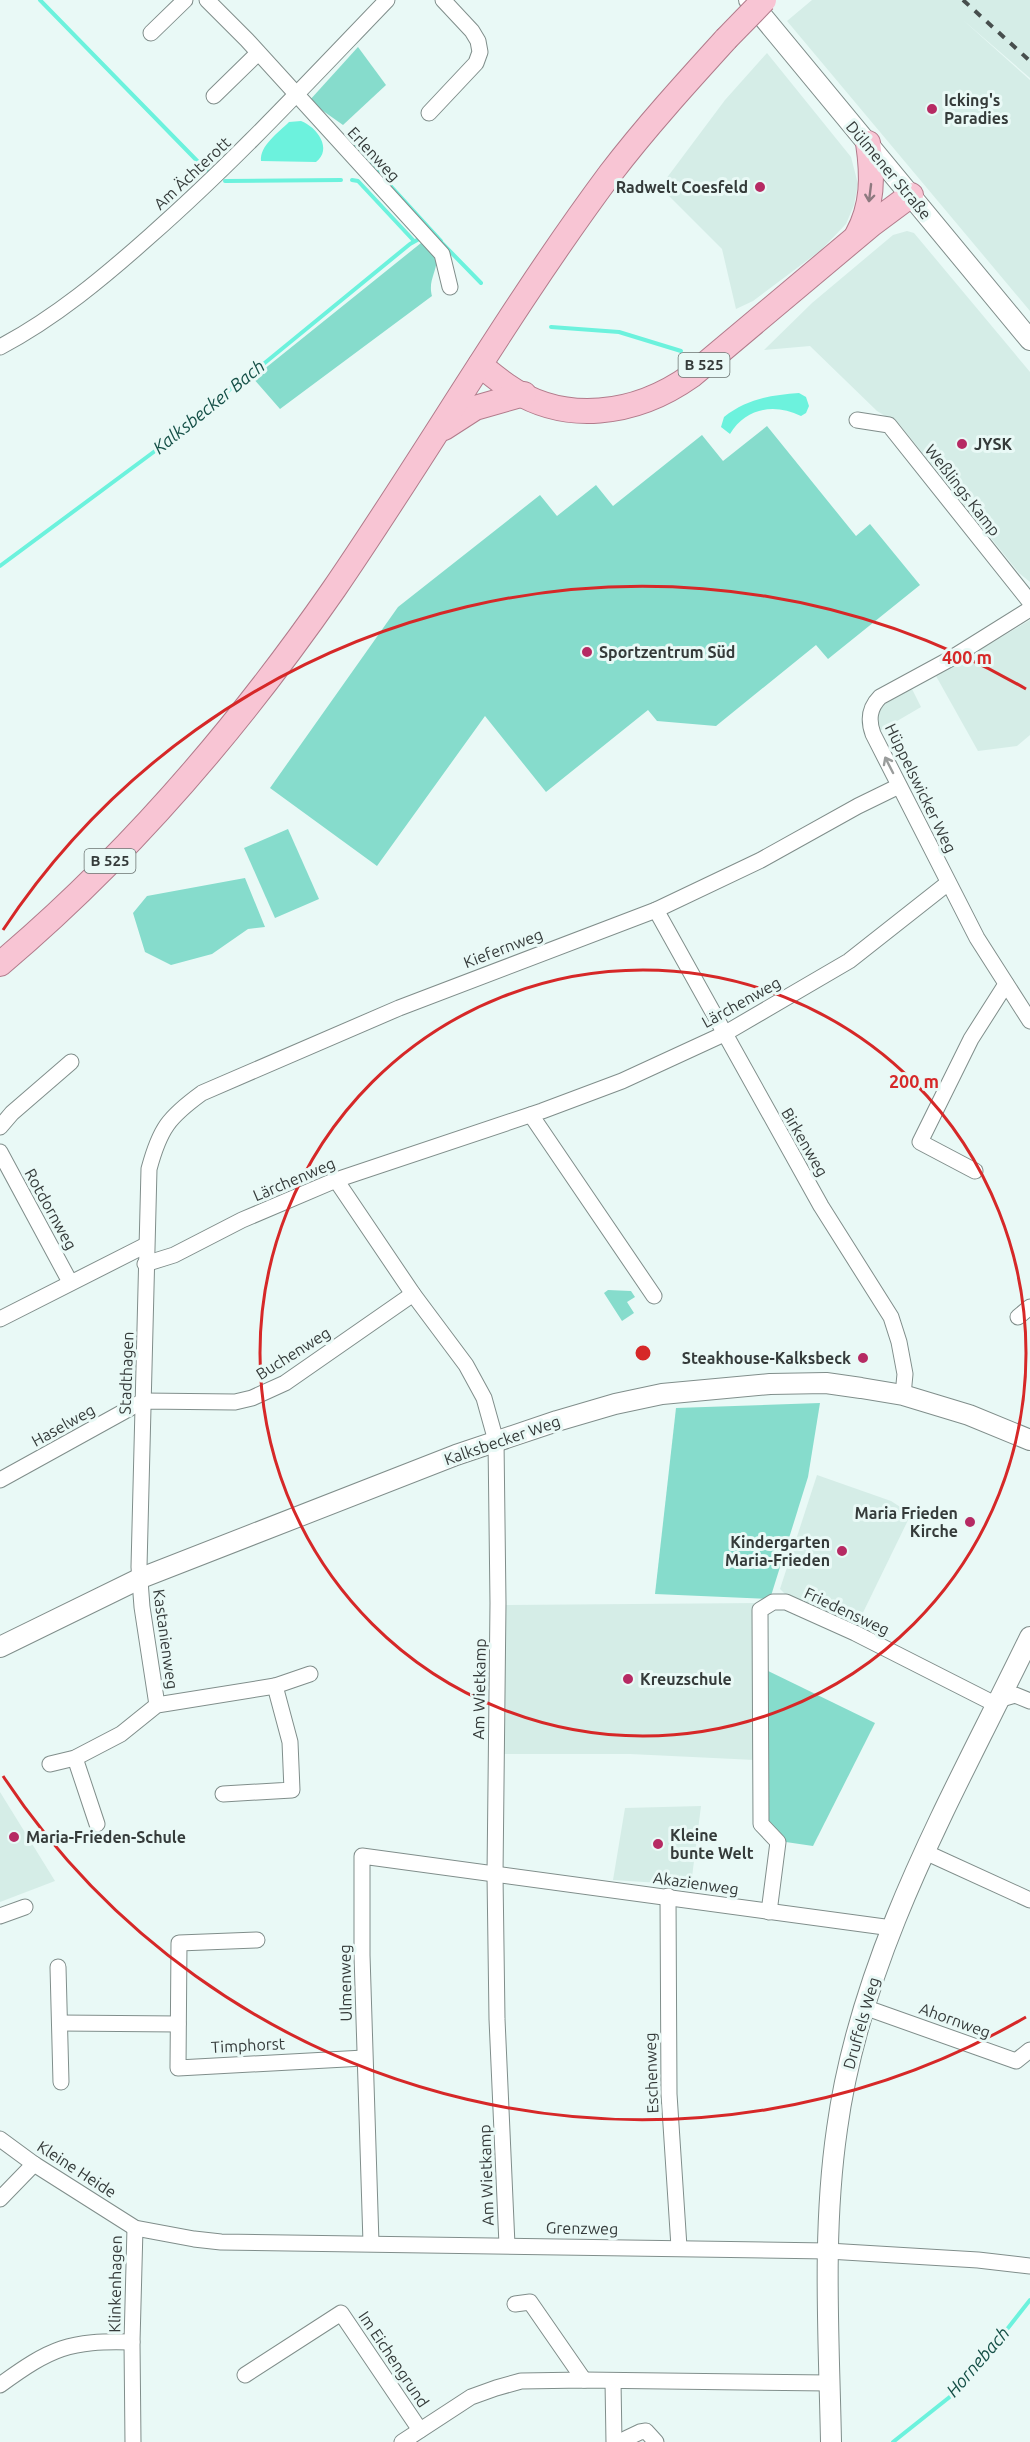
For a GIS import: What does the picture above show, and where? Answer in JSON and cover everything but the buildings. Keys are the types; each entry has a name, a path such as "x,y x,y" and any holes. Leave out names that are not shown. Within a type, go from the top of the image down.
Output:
{"main road":[{"name":"B 525","path":"0,964 120,851 220,740 257,694 329,596 480,365 611,174 659,113 764,0"},
{"path":"854,240 866,219 871,191 872,168 867,143"},
{"name":"B 525","path":"480,365 507,386 558,407 587,412 628,407 655,398 691,376 888,210 911,195"},
{"path":"432,439 454,420 475,408 524,394"}],"street":[{"path":"152,33 185,0"},
{"name":"Erlenweg","path":"207,0 442,254 450,287"},
{"name":"Am Ächterott","path":"0,347 26,334 104,277 211,182 387,0"},
{"path":"429,113 477,63 480,52 478,41 472,31 443,0"},
{"name":"Dülmener Straße","path":"749,0 1030,340"},
{"path":"214,96 258,53"},
{"name":"Weßlings Kamp","path":"857,420 889,425 1030,602"},
{"name":"Hüppelswicker Weg","path":"1030,609 880,697 875,702 869,717 870,725 899,786 977,938 1030,1021"},
{"name":"Kiefernweg","path":"149,1168 164,1128 179,1110 202,1093 399,1008 656,910 760,860 899,786"},
{"name":"Lärchenweg","path":"145,1264 174,1255 242,1220 336,1180 531,1115 622,1081 724,1034 849,961 948,883"},
{"name":"Birkenweg","path":"656,910 821,1206 891,1317 899,1342 905,1374 903,1395"},
{"path":"975,1171 920,1142 971,1039 1006,984"},
{"path":"0,1127 12,1113 71,1062"},
{"path":"531,1115 654,1296"},
{"name":"Rotdornweg","path":"0,1152 70,1282"},
{"name":"Stadthagen","path":"141,1578 145,1264 149,1168"},
{"name":"Am Wietkamp","path":"336,1180 413,1294 466,1365 484,1398 496,1441 498,1603 495,1875 497,2019 507,2245"},
{"path":"0,1319 146,1245"},
{"name":"Buchenweg","path":"143,1401 235,1402 266,1393 285,1383 413,1294"},
{"path":"1018,1317 1030,1307"},
{"name":"Kalksbecker Weg","path":"0,1647 141,1578 496,1441 615,1404 663,1394 770,1384 826,1383 903,1395 969,1415 1030,1440"},
{"name":"Haselweg","path":"0,1480 143,1401"},
{"name":"Kastanienweg","path":"141,1578 142,1607 157,1705"},
{"name":"Friedensweg","path":"769,1912 778,1842 762,1824 760,1610 772,1602 786,1602 855,1633 991,1702 1001,1698"},
{"name":"Druffels Weg","path":"831,2442 828,2251 836,2129 847,2075 864,2007 892,1928 934,1828 1030,1637"},
{"name":"Kastanienweg","path":"50,1764 75,1758 121,1734 157,1705 275,1686 310,1674"},
{"path":"223,1794 292,1790 290,1742 275,1686"},
{"path":"1001,1698 1015,1695 1030,1701"},
{"path":"75,1758 97,1824"},
{"path":"925,1851 1030,1900"},
{"name":"Ulmenweg","path":"371,2243 370,2167 364,2058 362,1856 495,1875"},
{"name":"Akazienweg","path":"495,1875 668,1896 892,1928"},
{"name":"Eschenweg","path":"668,1896 669,2094 679,2247"},
{"path":"0,1916 26,1907"},
{"name":"Timphorst","path":"257,1940 178,1943 178,2067 364,2058"},
{"path":"58,1967 61,2082"},
{"name":"Ahornweg","path":"864,2007 1016,2061 1030,2050"},
{"path":"60,2023 178,2024"},
{"name":"Kleine Heide","path":"0,2139 34,2164 135,2228"},
{"path":"0,2199 34,2164"},
{"name":"Grenzweg","path":"135,2228 221,2242 828,2251 978,2260 1030,2266"},
{"name":"Klinkenhagen","path":"133,2442 132,2342 135,2228"},
{"path":"515,2304 530,2302 584,2380"},
{"name":"Im Eichengrund","path":"245,2375 341,2313 420,2430"},
{"name":"Klinkenhagen","path":"0,2385 31,2362 59,2348 96,2341 132,2342"},
{"name":"Im Eichengrund","path":"402,2442 471,2397 521,2381 829,2383"},
{"path":"613,2381 614,2442"},
{"path":"619,2442 646,2431 656,2442"}],"shaded area":[{"path":"812,0 1030,0 1030,78 963,20 1030,80 1030,311 787,21"},
{"path":"358,47 386,85 343,125 309,101"},
{"path":"767,53 851,157 858,184 854,205 846,224 821,250 753,301 736,309 722,249 660,187 725,100"},
{"path":"301,121 312,128 321,139 323,151 316,162 261,161 263,150 275,135 289,122"},
{"path":"907,231 914,233 1030,372 1030,582 1019,573 900,425 877,411 810,346 764,350 812,303 893,235"},
{"path":"421,243 437,258 431,286 432,296 280,409 253,378"},
{"path":"799,393 806,397 809,406 806,413 801,416 781,410 761,410 744,418 730,434 721,427 724,417 750,402"},
{"name":"Sportzentrum Süd","path":"767,426 856,536 870,524 920,585 828,659 816,645 716,726 657,721 648,710 546,792 485,716 377,866 270,788 398,607 540,495 557,516 596,485 613,506 702,435 723,461"},
{"path":"1030,620 1030,735 1017,746 978,751 936,676"},
{"path":"912,689 921,707 880,731 878,718 882,705"},
{"path":"288,829 319,899 275,918 244,848"},
{"path":"245,878 265,927 248,929 212,954 171,965 145,952 133,913 147,896"},
{"path":"608,1290 631,1291 635,1297 627,1302 634,1313 622,1321 604,1293"},
{"path":"820,1403 808,1477 770,1599 655,1594 676,1408"},
{"name":"Kindergarten Maria-Frieden","path":"817,1475 891,1501 911,1514 855,1629 787,1596 780,1589"},
{"name":"Kreuzschule","path":"759,1603 755,1760 630,1754 497,1754 502,1605"},
{"path":"762,1668 875,1723 813,1846 779,1841 763,1824"},
{"name":"Maria-Frieden-Schule","path":"0,1792 55,1881 0,1902"},
{"name":"Kleine bunte Welt","path":"701,1806 691,1885 613,1880 625,1808"}],"waterway":[{"path":"40,0 208,172"},
{"path":"355,147 441,241"},
{"path":"225,181 341,180"},
{"path":"352,180 358,181 414,241"},
{"name":"Kalksbecker Bach","path":"0,566 155,451 185,423 226,393 242,377 261,366 419,239"},
{"path":"439,240 481,283"},
{"path":"551,327 619,332 681,351"},
{"name":"Hornebach","path":"893,2442 961,2388 1030,2300"}],"railway":[{"path":"963,0 1030,61"}],"place":[{"name":"Icking's Paradies","path":"932,109"},
{"name":"Radwelt Coesfeld","path":"760,187"},
{"name":"JYSK","path":"962,444"},
{"name":"Sportzentrum Süd","path":"587,652"},
{"name":"Steakhouse-Kalksbeck","path":"863,1358"},
{"name":"Maria Frieden Kirche","path":"970,1522"},
{"name":"Kindergarten Maria-Frieden","path":"842,1551"},
{"name":"Kreuzschule","path":"628,1679"},
{"name":"Maria-Frieden-Schule","path":"14,1837"},
{"name":"Kleine bunte Welt","path":"658,1844"}]}
